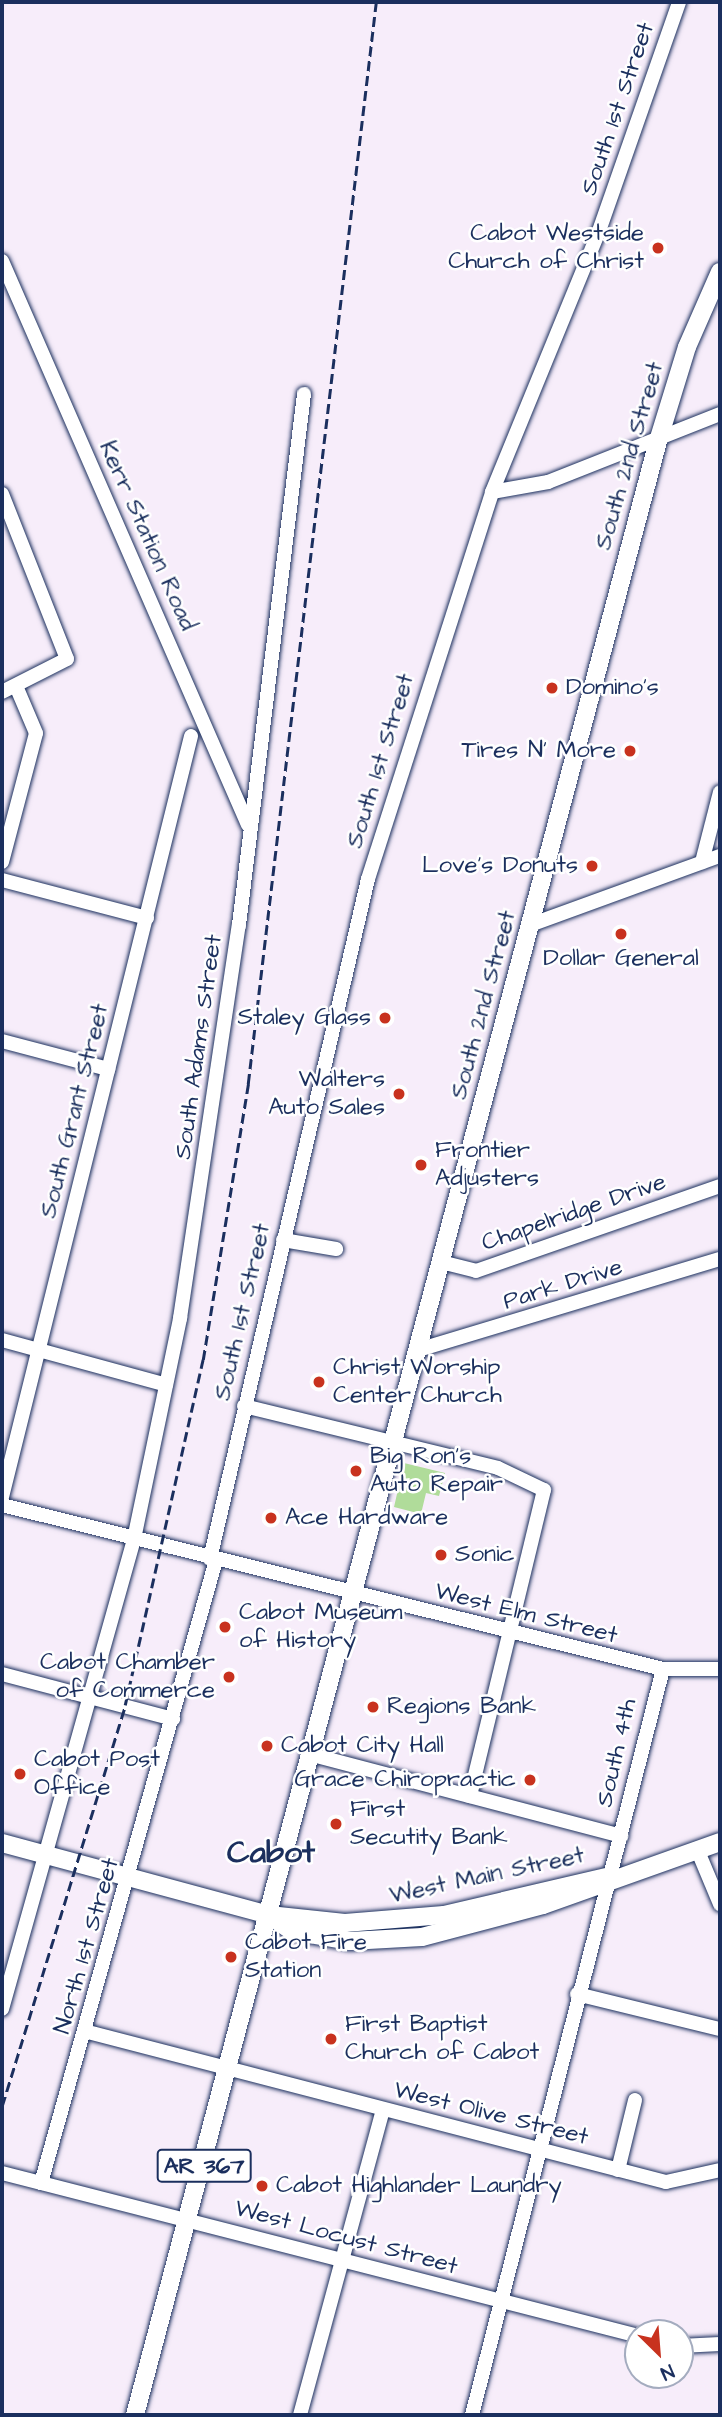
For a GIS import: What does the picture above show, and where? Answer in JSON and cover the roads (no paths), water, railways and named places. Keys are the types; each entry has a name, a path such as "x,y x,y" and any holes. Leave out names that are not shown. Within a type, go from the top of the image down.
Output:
{"main road":[{"name":"South 2nd Street","path":"309,1754 394,1444 659,438 687,347 720,272"},
{"name":"AR 367","path":"135,2415 230,2070 309,1754"},
{"name":"West Main Street","path":"2,1843 269,1915 397,1923 610,1876 720,1842"}],"street":[{"name":"South 1st Street","path":"173,1719 213,1559 244,1406 348,951 492,492 595,243 679,2"},
{"name":"Kerr Station Road","path":"2,261 250,830"},
{"name":"South Adams Street","path":"2,2008 49,1855 134,1539 166,1385 206,1161 304,394"},
{"path":"492,492 548,482 720,414"},
{"path":"2,495 66,646 67,659 59,667 2,692"},
{"path":"2,862 36,733 16,686"},
{"name":"South Grant Street","path":"2,1497 191,736"},
{"path":"702,862 720,792"},
{"path":"530,925 720,856"},
{"path":"2,880 147,918"},
{"path":"2,1041 108,1069"},
{"name":"Chapelridge Drive","path":"441,1262 476,1271 720,1186"},
{"path":"283,1240 336,1249"},
{"name":"Park Drive","path":"418,1350 720,1259"},
{"path":"2,1340 166,1385"},
{"path":"244,1406 498,1468 544,1490 470,1796"},
{"name":"West Elm Street","path":"2,1506 661,1675 720,1669"},
{"path":"2,1674 173,1719"},
{"name":"South 4th","path":"472,2415 536,2148 621,1836 661,1675"},
{"name":"North 1st Street","path":"41,2183 88,2032 173,1719"},
{"name":"West Main Street","path":"309,1754 621,1836"},
{"path":"697,1849 720,1904"},
{"path":"577,1994 720,2029"},
{"name":"West Olive Street","path":"88,2032 666,2182 720,2170"},
{"path":"618,2170 635,2100"},
{"path":"300,2415 383,2110"},
{"name":"West Locust Street","path":"2,2173 343,2263 624,2332"},
{"path":"694,2345 720,2344"}],"railway":[{"path":"2,2106 125,1705 203,1360 248,1084 376,2"}],"place":[{"name":"Cabot Westside Church of Christ","path":"658,248"},
{"name":"Domino's","path":"552,688"},
{"name":"Tires N' More","path":"630,751"},
{"name":"Love's Donuts","path":"592,866"},
{"name":"Dollar General","path":"621,934"},
{"name":"Staley Glass","path":"385,1018"},
{"name":"Walters Auto Sales","path":"399,1094"},
{"name":"Frontier Adjusters","path":"421,1165"},
{"name":"Christ Worship Center Church","path":"319,1382"},
{"name":"Big Ron's Auto Repair","path":"356,1471"},
{"name":"Ace Hardware","path":"271,1518"},
{"name":"Sonic","path":"441,1555"},
{"name":"Cabot Museum of History","path":"225,1627"},
{"name":"Cabot Chamber of Commerce","path":"229,1677"},
{"name":"Regions Bank","path":"373,1707"},
{"name":"Cabot City Hall","path":"267,1746"},
{"name":"Cabot Post Office","path":"20,1774"},
{"name":"Grace Chiropractic","path":"530,1780"},
{"name":"First Secutity Bank","path":"336,1824"},
{"name":"Cabot Fire Station","path":"231,1957"},
{"name":"First Baptist Church of Cabot","path":"331,2039"},
{"name":"Cabot Highlander Laundry","path":"262,2186"}],"district":[{"name":"Cabot","path":"271,1853"}]}
